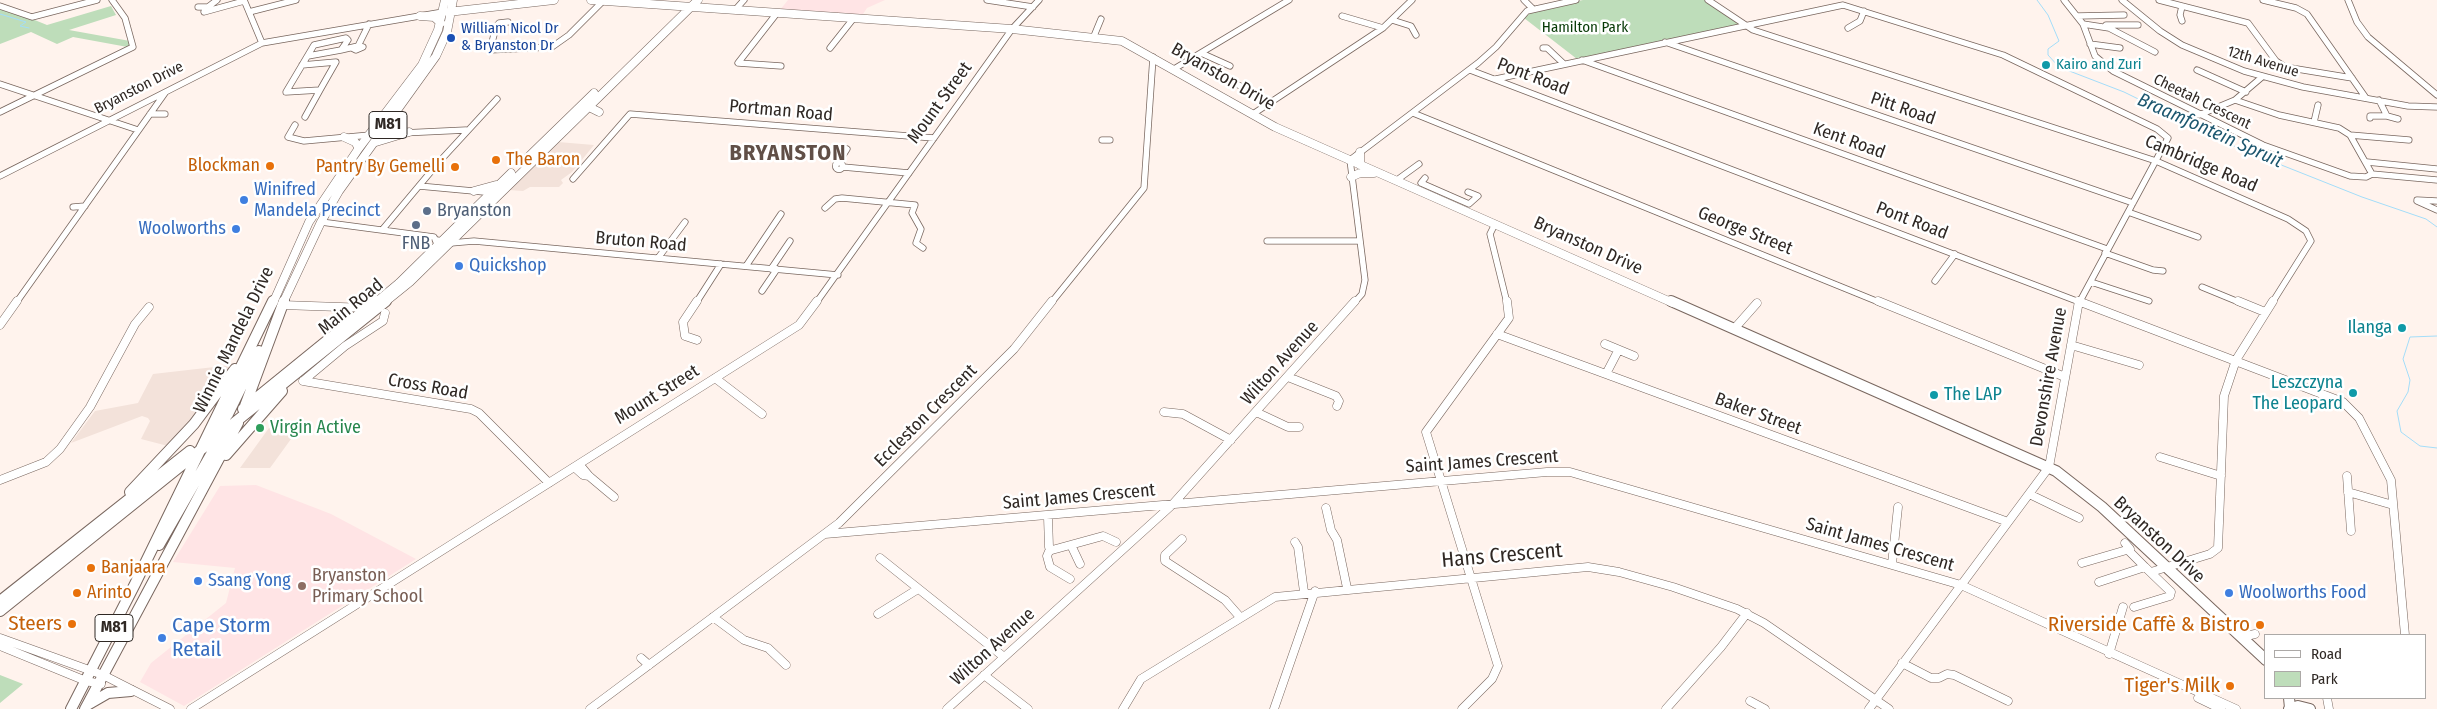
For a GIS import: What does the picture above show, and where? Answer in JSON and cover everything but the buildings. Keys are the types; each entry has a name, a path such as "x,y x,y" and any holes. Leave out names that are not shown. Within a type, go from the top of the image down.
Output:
{"main road":[{"name":"Winnie Mandela Drive","path":"71,709 252,346 309,222 359,148 422,65 441,22 445,0"},
{"name":"Winnie Mandela Drive","path":"86,707 104,680 166,554 212,474 240,419 282,305 321,222 339,191 436,56 449,26 454,0"},
{"path":"454,0 459,5 474,7"},
{"name":"Bryanston Drive","path":"443,11 527,1 554,0"},
{"name":"Bryanston Drive","path":"591,0 689,5"},
{"name":"Bryanston Drive","path":"624,0 707,8 1094,36 1122,41 1275,127 1360,165 1431,191 1495,224 2049,467 2068,479 2094,502 2264,658"},
{"path":"579,114 594,109 689,5"},
{"name":"Main Road","path":"244,408 376,310 438,243 495,193 579,114 689,5"},
{"path":"449,26 458,15 474,7"},
{"path":"420,16 434,17 441,22"},
{"name":"Main Road","path":"0,601 205,439 240,419 410,282 451,243 495,193 501,183 579,114"},
{"path":"391,120 397,130 407,133"},
{"path":"375,143 388,137 407,133"},
{"path":"344,137 355,142 359,148"},
{"path":"1360,152 1360,165"},
{"path":"1351,177 1367,173 1387,176"},
{"path":"474,210 479,197 473,191 501,183"},
{"path":"288,271 293,267 313,226 321,222"},
{"path":"135,584 222,429 264,341 274,327"},
{"path":"90,530 150,473 183,437 215,398 252,346"},
{"path":"212,474 259,415 306,366"},
{"path":"222,429 244,408"},
{"name":"Main Road","path":"0,611 199,451 222,429"},
{"name":"Bryanston Drive","path":"2166,568 2264,663"},
{"path":"86,707 108,693 131,691"},
{"path":"2297,699 2309,709"},
{"path":"2289,709 2298,706 2309,709"}],"street":[{"path":"0,6 32,18 97,0"},
{"path":"0,112 133,47 125,18 112,0"},
{"path":"207,10 217,0"},
{"path":"198,7 207,10 244,0 262,43"},
{"path":"249,12 296,0"},
{"path":"508,22 499,23 496,26 489,48 491,51 549,47 569,34 603,0"},
{"path":"735,10 744,0"},
{"path":"987,0 1033,7"},
{"name":"Mount Street","path":"191,709 577,466 671,402 715,378 799,325 838,275 909,172 1003,46 1011,30 1039,0"},
{"path":"1174,69 1289,0"},
{"path":"1253,114 1383,28 1412,0"},
{"path":"1525,1 1532,0"},
{"path":"1350,160 1470,70 1496,47 1527,11 1576,0"},
{"name":"Cambridge Road","path":"1708,0 1744,25 2156,161 2288,219 2302,227 2309,235 2310,241 2236,360 2224,396 2218,548 2210,554 2166,568"},
{"path":"1841,0 1850,6 1864,11 1860,21 1853,27 1848,28"},
{"name":"Cheetah Crescent","path":"2064,0 2082,23 2095,56 2106,67 2199,115 2264,145 2343,173 2437,180"},
{"name":"12th Avenue","path":"2122,0 2160,31 2182,45 2223,64 2262,77 2366,98 2414,106 2437,107"},
{"path":"2159,0 2248,23 2276,61 2285,67 2352,78"},
{"path":"2263,0 2296,8 2307,14 2366,98"},
{"path":"2348,0 2364,33 2437,94"},
{"path":"1525,1 1533,9"},
{"path":"1496,79 1834,5 1850,6"},
{"path":"2182,6 2180,15 2182,21"},
{"name":"Bryanston Drive","path":"0,176 262,43 443,11"},
{"name":"Bryanston Drive","path":"370,24 443,11"},
{"name":"Devonshire Avenue","path":"1864,11 2003,55 2164,133 2168,140 2079,301 2049,467 1868,709"},
{"path":"777,13 738,62 743,64 781,66"},
{"path":"2077,16 2124,15"},
{"path":"1342,16 1383,28"},
{"path":"830,48 853,19"},
{"path":"1094,36 1101,19"},
{"path":"1392,20 1411,26 1416,35"},
{"path":"2082,23 2138,25"},
{"path":"2082,23 2109,28 2155,52"},
{"path":"308,56 355,47 370,24"},
{"path":"320,90 287,93 302,64 317,43 347,38 341,50"},
{"name":"Pitt Road","path":"1664,42 2133,203"},
{"path":"2090,44 2120,48"},
{"path":"1543,48 1547,48 1564,64"},
{"path":"1201,54 1230,66"},
{"name":"Eccleston Crescent","path":"590,709 825,534 854,509 1014,349 1142,183 1150,68 1153,58"},
{"name":"Kent Road","path":"1582,60 2106,251 2153,270 2162,271"},
{"path":"302,64 336,62 305,117"},
{"path":"1195,64 1258,95 1268,105"},
{"name":"Pont Road","path":"1470,70 2343,402 2359,418 2386,467 2391,480 2393,506"},
{"path":"2197,70 2246,92"},
{"path":"2199,115 2235,100 2262,77"},
{"path":"0,84 138,130"},
{"path":"0,325 167,91"},
{"path":"150,99 159,102"},
{"path":"382,230 466,130 496,99"},
{"path":"2235,100 2279,115 2339,128 2350,136 2367,162 2369,175"},
{"path":"2379,100 2387,116"},
{"path":"2314,122 2318,105"},
{"name":"George Street","path":"1413,113 2065,377"},
{"path":"150,114 165,114"},
{"name":"Portman Road","path":"573,179 627,116 733,122 934,138"},
{"path":"2370,118 2370,116 2387,116 2398,119"},
{"path":"295,125 288,137 293,140 466,130"},
{"path":"2350,136 2408,140"},
{"path":"1102,140 1110,140"},
{"path":"847,149 841,165 909,172"},
{"name":"Wilton Avenue","path":"947,709 1172,505 1364,291 1350,160"},
{"path":"2367,162 2437,169"},
{"path":"1397,180 1419,164"},
{"path":"1425,178 1421,183 1431,191"},
{"path":"418,186 495,193"},
{"path":"1446,199 1469,204 1478,196 1468,192"},
{"path":"825,208 835,199 842,198 914,205 912,213 921,229 916,243 923,248"},
{"path":"2437,201 2417,201 2437,210"},
{"path":"75,205 86,204"},
{"path":"2128,212 2198,237"},
{"path":"746,266 781,214"},
{"name":"Bruton Road","path":"321,222 434,237 438,243 474,241 838,275"},
{"path":"658,258 685,222"},
{"path":"1462,709 1495,675 1498,666 1427,437 1428,428 1508,320 1509,312 1490,234 1495,224"},
{"path":"762,291 790,240"},
{"path":"1267,241 1360,241"},
{"path":"1935,281 1955,254"},
{"path":"697,340 685,336 683,322 722,264"},
{"path":"2091,282 2138,300 2149,301"},
{"path":"2202,287 2265,312"},
{"path":"1734,329 1757,303"},
{"path":"282,305 376,310"},
{"path":"0,480 46,462 60,450 90,407 135,324 149,306"},
{"name":"Cross Road","path":"376,310 383,321 356,338 303,381 471,409 479,413 549,482"},
{"name":"Baker Street","path":"1497,334 2008,522"},
{"path":"1605,344 1634,356"},
{"path":"2070,345 2140,365"},
{"path":"1606,374 1618,351"},
{"path":"1288,376 1336,396 1339,401 1336,406"},
{"path":"715,378 762,414"},
{"path":"1164,412 1181,414 1231,440"},
{"path":"1256,412 1288,427 1299,427"},
{"path":"612,432 620,438"},
{"path":"2160,457 2221,476"},
{"path":"577,466 583,475 589,476 614,497"},
{"name":"Saint James Crescent","path":"825,534 1547,472 1570,472 1961,585 2140,668 2236,709"},
{"path":"2347,476 2351,531"},
{"path":"2348,492 2393,506 2406,634"},
{"path":"2029,494 2079,518"},
{"path":"1892,564 1898,507"},
{"path":"1326,508 1331,530 1337,540 1347,588"},
{"path":"1048,516 1050,549 1047,556 1050,567 1070,579"},
{"path":"1050,549 1056,550 1103,536 1116,542"},
{"path":"1182,539 1165,556 1165,561 1225,600 1240,617"},
{"path":"1296,542 1304,592"},
{"path":"1071,545 1080,564"},
{"path":"2082,564 2126,546 2170,590 2172,595 2134,607"},
{"path":"880,558 1004,657"},
{"name":"Hans Crescent","path":"1123,709 1141,679 1268,600 1304,592 1575,567 1600,568 1690,592 1747,613 1889,709"},
{"path":"2099,582 2148,570 2166,568"},
{"path":"878,614 918,589"},
{"path":"1274,709 1315,591"},
{"path":"2109,654 2123,607"},
{"path":"1666,709 1721,647 1747,613"},
{"path":"713,617 744,640 768,648 786,665"},
{"path":"2242,637 2255,634"},
{"path":"0,638 89,676"},
{"path":"0,646 104,680 170,709"},
{"path":"641,658 649,665"},
{"path":"1902,663 1931,678 1939,678 1947,674 1954,675 2008,701"},
{"name":"Saint James Crescent","path":"2140,668 2221,709"},
{"path":"984,675 1028,709"},
{"path":"1750,701 1765,709"}],"shaded area":[{"path":"788,0 885,0 867,8 863,14 855,15 780,10"},
{"path":"558,142 594,145 572,172 561,180 563,183 559,187 530,187 523,191 509,190"},
{"path":"232,365 208,401 168,446 141,439 150,421 142,416 71,443 95,411 138,403 153,374"},
{"path":"269,428 299,428 270,468 240,468"},
{"name":"Bryanston Primary School","path":"256,485 331,514 416,559 184,706 140,682 151,663 226,603 235,568 173,562 220,486"}],"green space":[{"name":"Hamilton Park","path":"1583,0 1707,0 1743,25 1577,59 1524,18 1534,10"},
{"path":"0,6 47,25 111,6 116,15 69,30 130,41 133,48 73,37 57,44 31,32 0,44"},
{"path":"0,675 23,684 0,703"}],"waterway":[{"name":"Braamfontein Spruit","path":"2037,0 2048,15 2059,41 2048,49 2048,55 2059,67 2124,92 2236,147 2362,197 2426,219 2437,227"},
{"path":"0,14 26,22 20,26 29,28"},
{"name":"Braamfontein Spruit","path":"2437,336 2410,337 2403,359 2410,380 2408,392 2397,411 2401,432 2420,446 2437,448"}],"place":[{"name":"William Nicol Dr & Bryanston Dr","path":"451,38"},
{"name":"Kairo and Zuri","path":"2046,65"},
{"name":"The Baron","path":"496,160"},
{"name":"Blockman","path":"270,166"},
{"name":"Pantry By Gemelli","path":"455,167"},
{"name":"Winifred Mandela Precinct","path":"244,200"},
{"name":"Bryanston","path":"427,211"},
{"name":"FNB","path":"416,225"},
{"name":"Woolworths","path":"236,229"},
{"name":"Quickshop","path":"459,266"},
{"name":"Ilanga","path":"2402,328"},
{"name":"Leszczyna The Leopard","path":"2353,393"},
{"name":"The LAP","path":"1934,395"},
{"name":"Virgin Active","path":"260,428"},
{"name":"Banjaara","path":"91,568"},
{"name":"Ssang Yong","path":"198,581"},
{"name":"Bryanston Primary School","path":"302,586"},
{"name":"Arinto","path":"77,593"},
{"name":"Woolworths Food","path":"2229,593"},
{"name":"Steers","path":"72,624"},
{"name":"Riverside Caffè & Bistro","path":"2260,625"},
{"name":"Cape Storm Retail","path":"162,638"},
{"name":"Tiger's Milk","path":"2230,686"}],"district":[{"name":"BRYANSTON","path":"788,154"}]}
